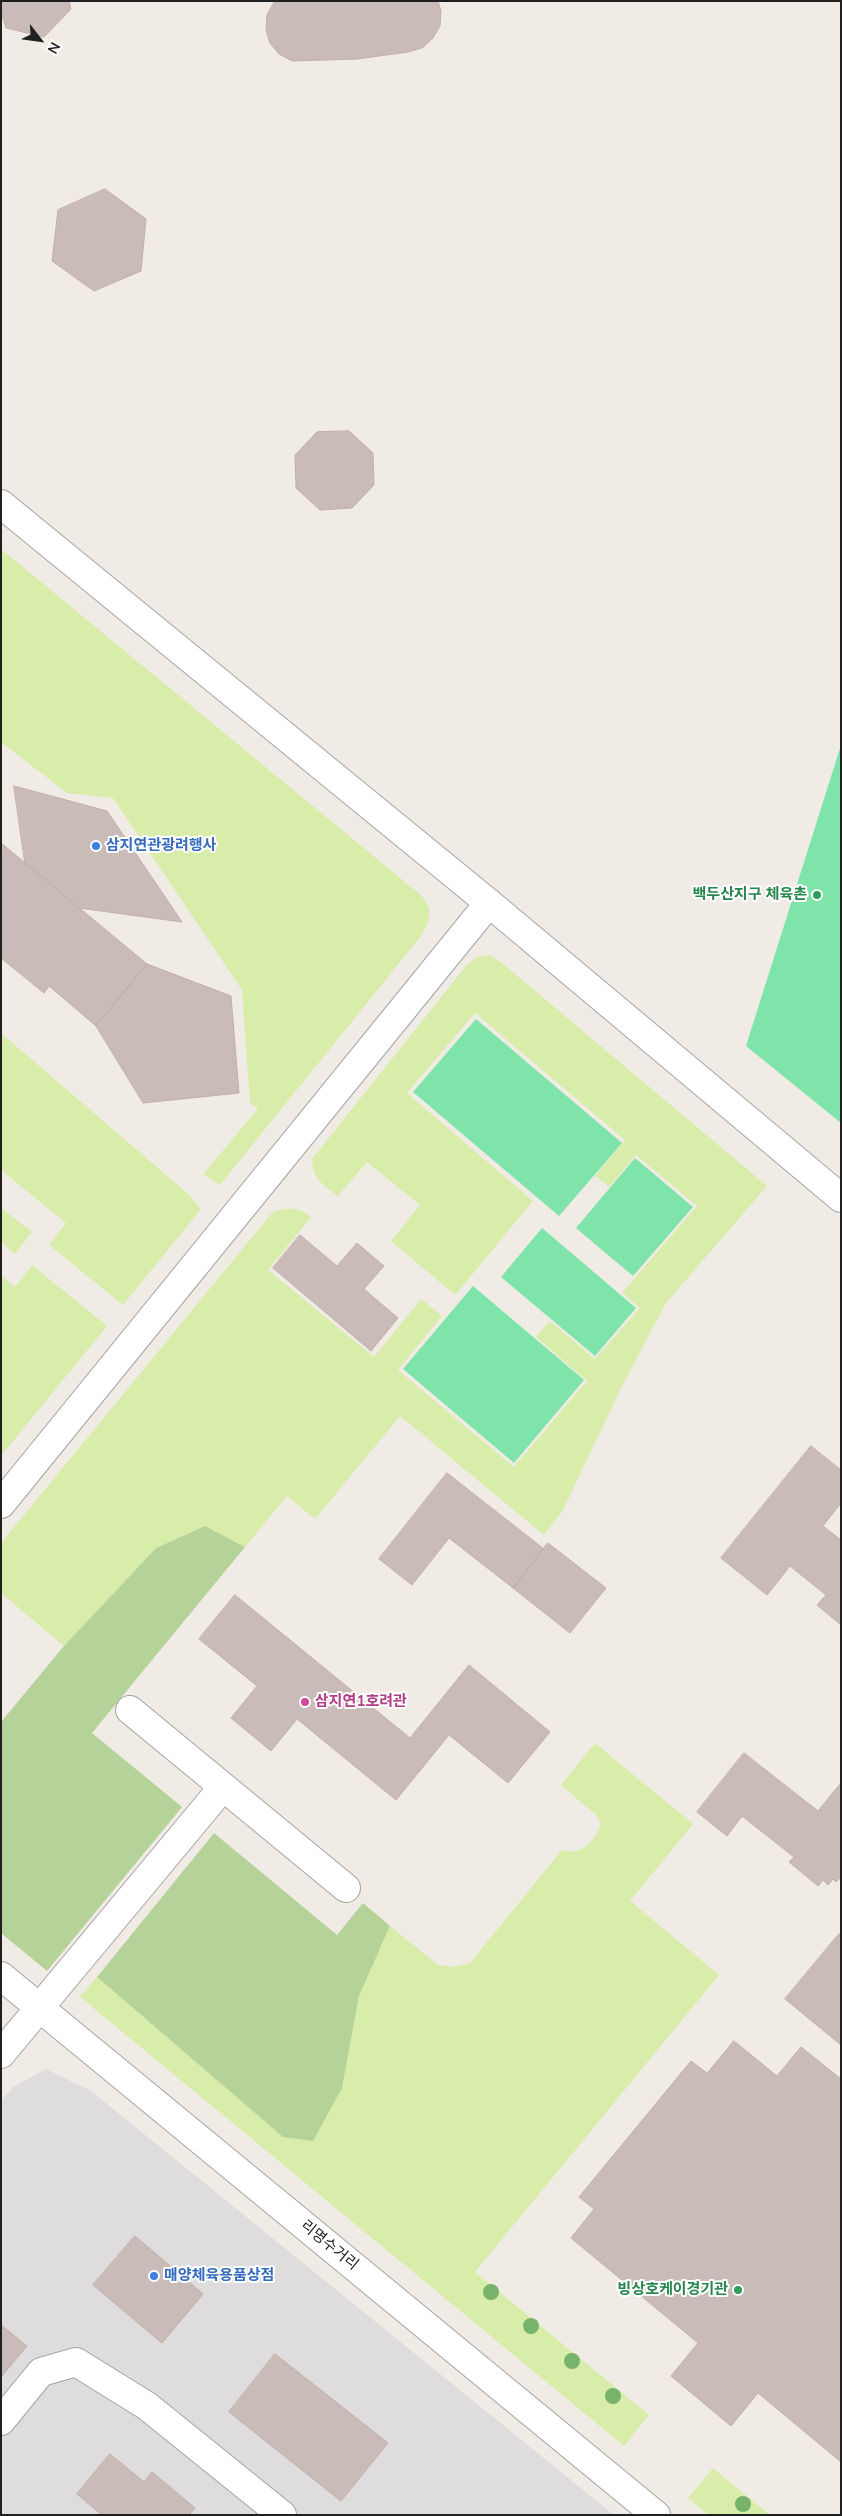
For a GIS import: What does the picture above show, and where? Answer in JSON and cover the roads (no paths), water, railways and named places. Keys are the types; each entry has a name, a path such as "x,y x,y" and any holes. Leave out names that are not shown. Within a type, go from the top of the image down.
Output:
{"street":[{"path":"1,504 489,903 841,1198"},
{"path":"1,1504 489,903"},
{"path":"130,1710 346,1888"},
{"path":"1,2054 223,1787"},
{"name":"리명수거리","path":"1,1976 656,2515"},
{"path":"1,2422 41,2372 76,2362 147,2406 282,2515"}],"place":[{"name":"삼지연관광려행사","path":"96,846"},
{"name":"백두산지구 체육촌","path":"817,895"},
{"name":"삼지연1호려관","path":"305,1702"},
{"name":"매양체육용품상점","path":"154,2276"},
{"name":"빙상호케이경기관","path":"738,2290"}]}
